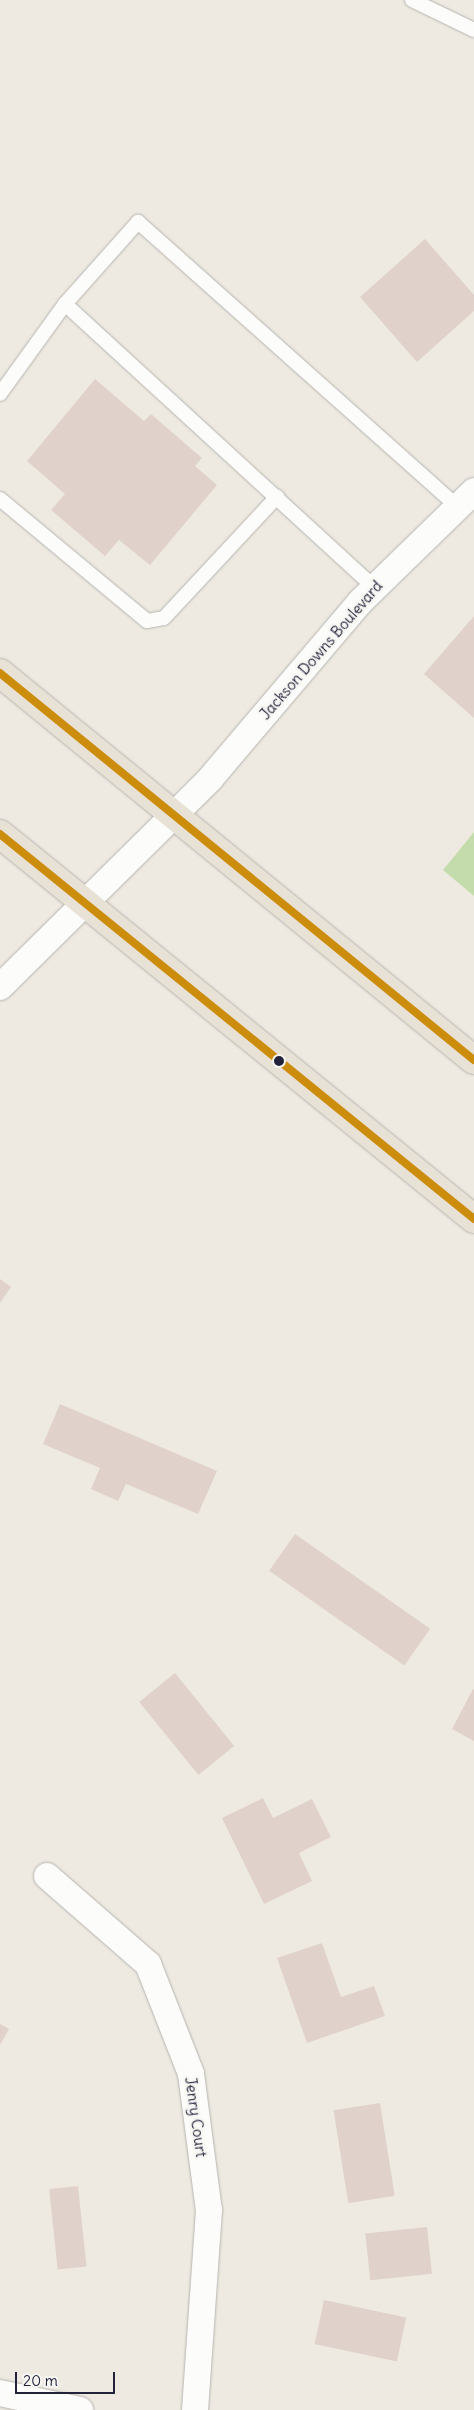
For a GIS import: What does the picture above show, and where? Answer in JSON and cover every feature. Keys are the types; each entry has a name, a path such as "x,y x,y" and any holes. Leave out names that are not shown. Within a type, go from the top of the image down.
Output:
{"main road":[{"path":"0,674 474,1060"},
{"path":"0,834 474,1219"}],"street":[{"name":"Jackson Downs Boulevard","path":"0,987 86,904 210,779 376,588 466,499"},
{"name":"Jenry Court","path":"47,1876 148,1964 191,2074 209,2210 196,2410"},
{"path":"0,2392 80,2410"}],"lane":[{"path":"412,0 474,30"},
{"path":"0,394 65,304 138,222 466,499"},
{"path":"65,304 376,588"},
{"path":"0,499 147,621 164,618 277,497"}],"green space":[{"path":"474,832 474,896 443,870"}],"building":[{"path":"425,239 474,295 474,311 417,362 360,297"},
{"path":"95,379 144,421 151,414 202,458 195,466 217,485 150,565 119,540 105,556 51,510 65,494 27,461"},
{"path":"474,616 474,718 424,674"},
{"path":"0,1279 11,1287 0,1303"},
{"path":"60,1404 217,1471 198,1514 126,1484 118,1501 91,1489 100,1468 43,1444"},
{"path":"295,1534 430,1629 404,1666 269,1571"},
{"path":"175,1673 234,1746 198,1775 139,1702"},
{"path":"474,1690 474,1741 452,1729"},
{"path":"263,1798 273,1818 312,1799 331,1837 299,1853 312,1881 264,1904 222,1818"},
{"path":"322,1943 341,1997 374,1986 385,2016 307,2043 277,1958"},
{"path":"0,2024 9,2029 0,2045"},
{"path":"380,2103 395,2196 348,2203 334,2110"},
{"path":"78,2186 86,2267 58,2270 49,2189"},
{"path":"427,2227 432,2274 370,2280 365,2233"},
{"path":"324,2300 406,2317 397,2361 315,2344"}],"transit line":[{"path":"0,673 474,1060"},
{"path":"0,834 474,1219"}]}
